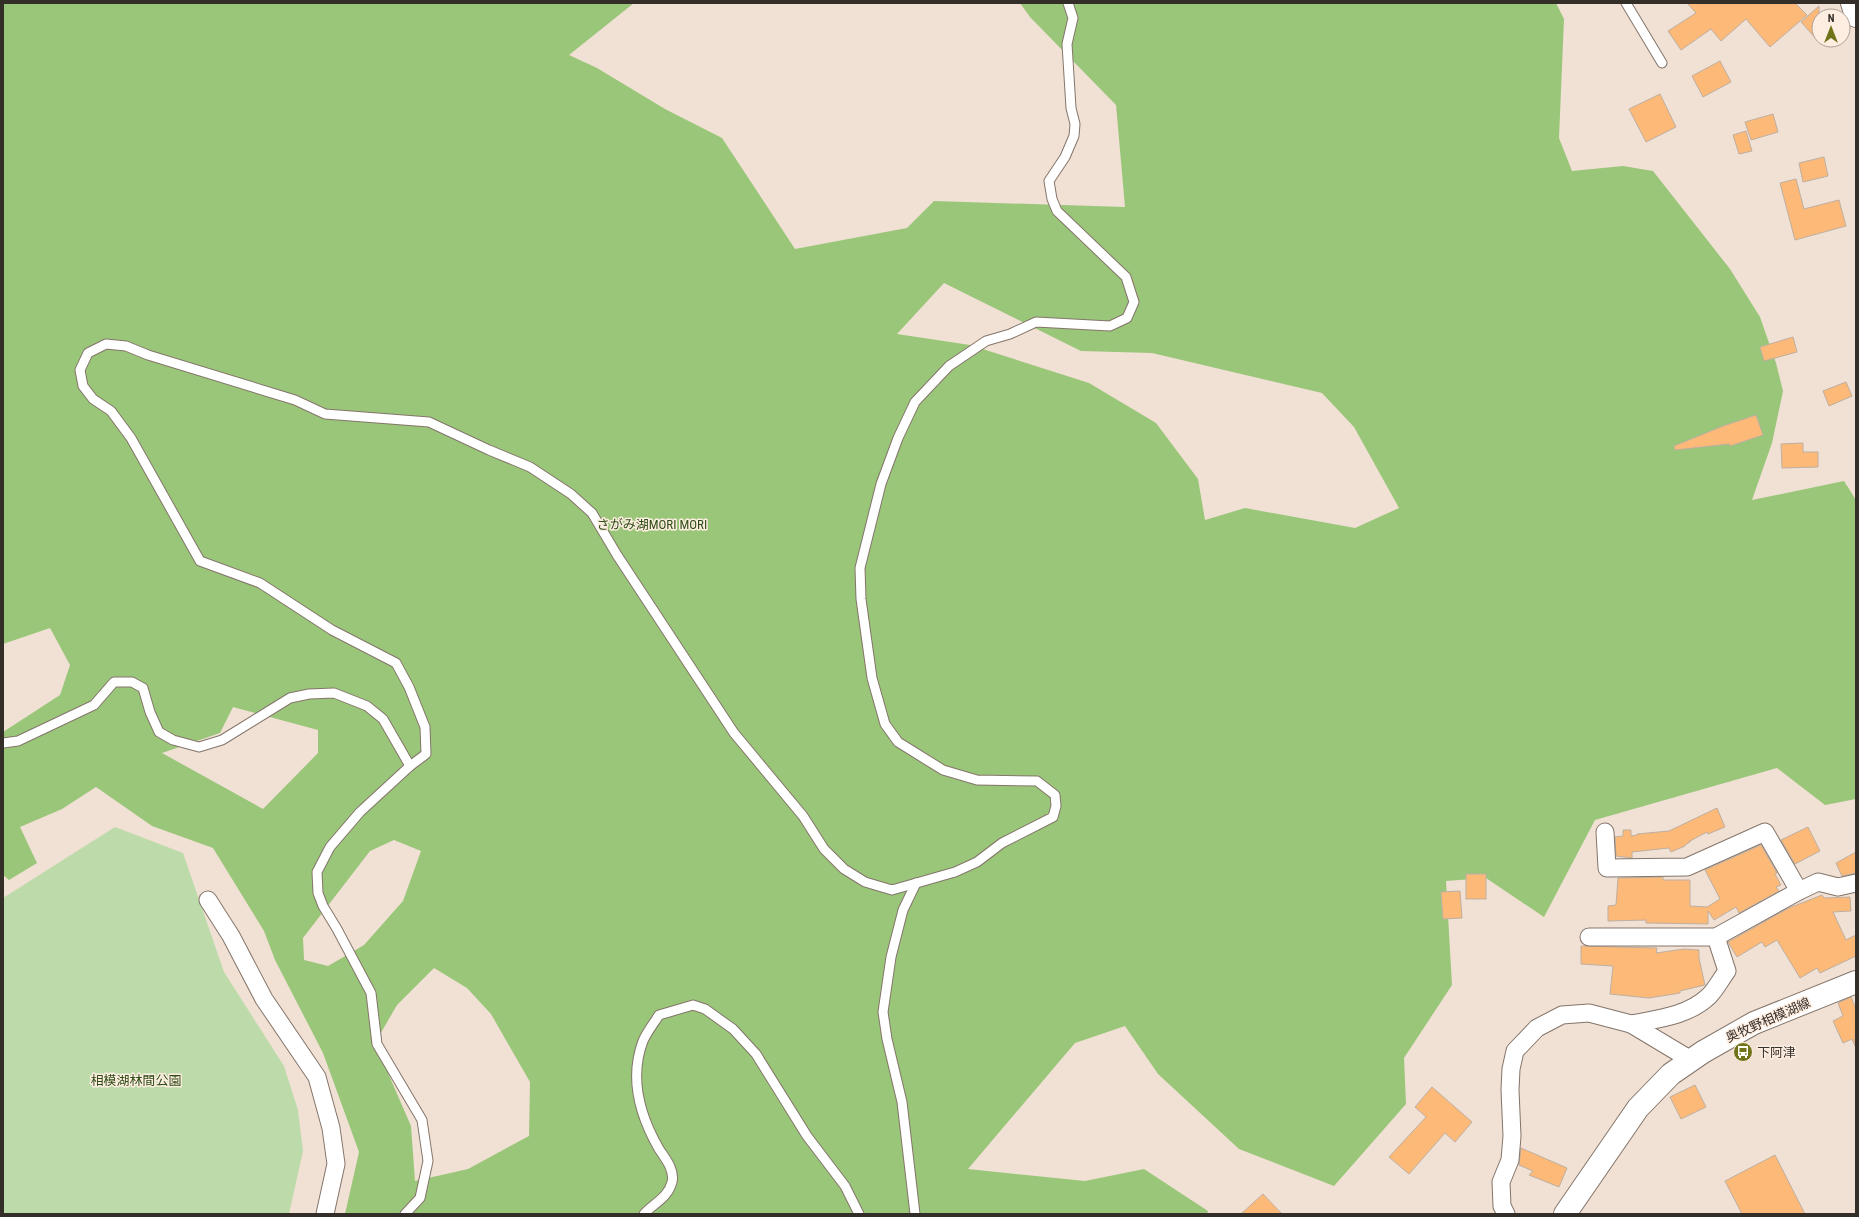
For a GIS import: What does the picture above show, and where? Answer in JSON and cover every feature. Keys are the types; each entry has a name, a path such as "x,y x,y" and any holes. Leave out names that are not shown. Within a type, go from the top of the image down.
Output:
{"main road":[{"path":"1852,3 1856,16"},
{"name":"奥牧野相模湖線","path":"1565,1214 1638,1108 1671,1074 1728,1037 1754,1024 1856,982"}],"street":[{"path":"1605,832 1607,868 1688,866 1765,832 1799,891"},
{"path":"1589,937 1716,937 1818,882 1838,888 1856,883"},
{"path":"208,900 231,936 264,998 317,1077 331,1128 336,1164 325,1214"},
{"path":"1631,1024 1682,1012 1697,1005 1709,995 1727,971 1716,937"},
{"path":"1506,1214 1502,1206 1501,1182 1510,1160 1512,1136 1510,1090 1511,1069 1515,1051 1536,1028 1562,1015 1589,1013 1631,1024 1691,1060"}],"lane":[{"path":"405,1214 420,1198 428,1161 422,1120 407,1098 377,1044 371,993 337,928 323,906 318,893 317,872 330,847 355,818 410,766 426,754 425,727 409,687 396,663 332,630 260,583 200,561 131,438 111,411 92,399 83,386 80,370 88,353 106,344 126,346 148,355 295,400 325,414 429,422 530,467 571,494 592,513 617,555 734,733 803,816 824,849 844,869 865,882 892,890 955,872 977,862 1002,844 1053,817 1056,806 1055,795 1037,781 976,780 943,770 898,742 885,724 872,678 862,598 860,568 881,484 898,438 915,402 949,366 986,341 1010,334 1036,322 1110,326 1127,318 1134,302 1126,277 1061,216 1052,199 1049,181 1066,157 1074,136 1075,124 1071,108 1067,44 1073,18 1068,3"},
{"path":"1626,3 1662,63"},
{"path":"3,743 18,741 94,705 114,682 132,682 143,688 150,712 159,732 173,740 199,747 222,740 290,698 309,694 334,693 367,706 383,719 410,766"},
{"path":"915,1214 902,1102 887,1039 883,1012 891,957 903,910 916,883"},
{"path":"644,1214 663,1199 672,1182 671,1168 648,1130 638,1097 636,1068 644,1040 660,1015 693,1005 705,1009 733,1029 756,1054 807,1136 845,1186 859,1214"}],"green space":[{"name":"さがみ湖MORI MORI","path":"3,3 634,3 569,55 597,68 665,109 722,138 795,249 907,228 934,201 1125,207 1116,105 1030,17 1020,3 1556,3 1564,19 1559,138 1572,171 1623,166 1653,171 1730,269 1760,317 1776,363 1783,391 1772,443 1752,500 1844,481 1856,500 1856,799 1825,805 1777,768 1595,820 1544,917 1486,878 1446,881 1452,985 1404,1058 1406,1104 1334,1186 1239,1149 1158,1074 1125,1026 1075,1043 968,1169 1085,1181 1144,1169 1208,1211 1207,1214 345,1214 359,1152 323,1053 275,960 264,931 213,848 152,826 96,787 62,809 20,827 37,863 9,880 3,875 3,732 60,695 70,665 50,628 3,644","holes":["944,283 1081,351 1152,353 1322,393 1354,427 1399,508 1355,528 1245,508 1205,520 1198,479 1156,423 1089,383 970,345 897,334","233,707 318,730 318,753 263,809 162,753 220,733","394,840 421,851 403,901 364,945 328,966 304,960 303,938 370,851","434,968 467,988 491,1014 530,1082 529,1136 468,1169 415,1181 411,1126 375,1043 397,1005"]},
{"name":"相模湖林間公園","path":"115,827 183,853 224,972 284,1066 298,1110 303,1151 289,1214 3,1214 3,898"}],"building":[{"path":"1687,3 1795,3 1807,15 1770,47 1746,19 1721,41 1711,29 1681,50 1668,31 1696,13"},
{"path":"1811,13 1811,33 1801,22"},
{"path":"1720,61 1731,82 1703,97 1692,76"},
{"path":"1660,94 1676,127 1646,142 1629,109"},
{"path":"1773,114 1778,132 1751,140 1745,122"},
{"path":"1746,131 1752,151 1739,154 1733,135"},
{"path":"1824,157 1828,176 1803,182 1799,163"},
{"path":"1796,179 1804,209 1839,200 1846,226 1795,240 1780,183"},
{"path":"1793,337 1797,352 1764,361 1760,347"},
{"path":"1846,382 1852,396 1829,406 1823,391"},
{"path":"1756,415 1763,435 1730,446 1729,444 1675,450 1674,446 1723,426"},
{"path":"1803,443 1803,452 1818,452 1818,467 1782,468 1781,444"},
{"path":"1717,808 1725,827 1708,834 1707,832 1690,841 1685,846 1671,852 1669,848 1632,852 1632,858 1616,856 1615,837 1623,836 1623,830 1631,830 1631,836 1637,834 1669,831"},
{"path":"1808,827 1820,851 1795,864 1781,840"},
{"path":"1761,845 1777,873 1775,874 1781,885 1776,887 1779,891 1739,913 1736,907 1714,920 1708,911 1708,924 1646,923 1646,920 1608,921 1608,906 1616,905 1618,878 1663,877 1663,880 1690,880 1690,906 1707,907 1720,899 1705,870"},
{"path":"1856,852 1856,873 1842,876 1836,863"},
{"path":"1466,874 1486,874 1486,899 1466,899"},
{"path":"1460,891 1462,918 1443,919 1441,892"},
{"path":"1822,895 1824,898 1850,897 1851,911 1833,912 1846,940 1856,935 1856,956 1820,973 1817,968 1800,978 1777,940 1765,947 1762,942 1737,957 1728,942 1789,908"},
{"path":"1581,946 1657,948 1656,953 1684,949 1699,950 1699,958 1705,985 1680,991 1680,993 1649,998 1610,994 1613,966 1581,964"},
{"path":"1851,997 1856,1009 1855,1046 1852,1039 1843,1043 1833,1021 1843,1016 1838,1003"},
{"path":"1695,1085 1706,1107 1681,1119 1670,1097"},
{"path":"1432,1087 1472,1122 1455,1142 1445,1133 1409,1174 1389,1157 1426,1117 1415,1107"},
{"path":"1521,1148 1567,1168 1559,1187 1529,1175 1533,1171 1519,1165"},
{"path":"1775,1155 1805,1214 1742,1214 1725,1181"},
{"path":"1263,1194 1282,1214 1241,1214"}],"place":[{"name":"下阿津","path":"1743,1052"}]}
